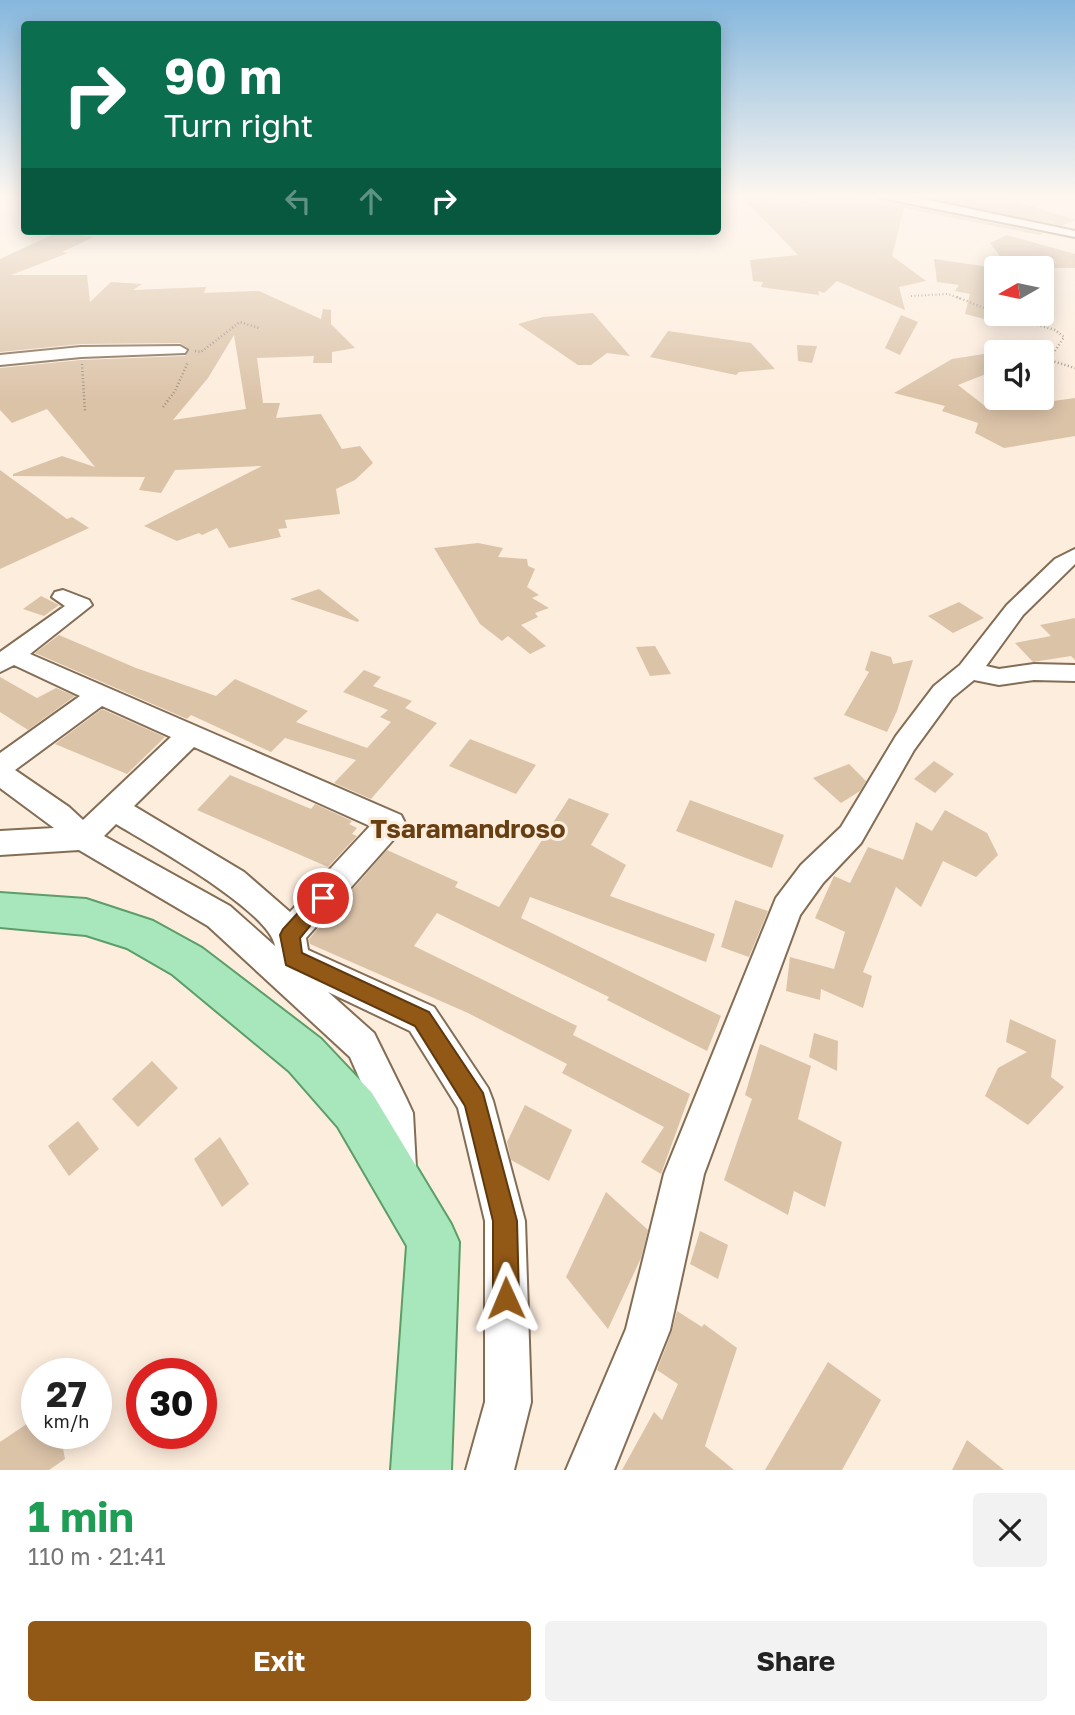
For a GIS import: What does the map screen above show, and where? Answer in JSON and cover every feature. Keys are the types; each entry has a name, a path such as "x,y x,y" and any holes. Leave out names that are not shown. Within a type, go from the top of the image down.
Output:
{"main road":[{"path":"0,910 86,917 139,934 187,961 305,1055 355,1110 433,1242 421,1470"}],"street":[{"path":"0,360 81,352 180,350"},
{"path":"590,1470 648,1330 684,1174 787,908 812,874 851,835 905,743 943,692 969,671 1015,610 1062,563 1075,555"},
{"path":"6,659 81,605 63,597"},
{"path":"6,659 100,694 391,823 289,935"},
{"path":"969,671 999,677 1034,672 1075,673"},
{"path":"0,766 100,694"},
{"path":"0,843 83,838 190,735"},
{"path":"0,774 59,815 83,838 219,916 362,1045 394,1113 397,1180"},
{"path":"114,808 244,889 271,913 289,935 293,959 422,1019 475,1101 505,1221 508,1402 490,1470"}],"path":[{"path":"911,296 948,294 984,308"},
{"path":"180,350 201,352 240,322 260,328"},
{"path":"1041,326 1055,330 1064,337 1049,360 1075,368"},
{"path":"163,407 175,391 191,356 180,350"},
{"path":"81,352 85,412"}],"building":[{"path":"0,265 38,265 11,275 87,275 90,302 111,282 142,284 133,290 206,287 204,293 259,291 321,319 323,309 331,310 331,324 355,348 332,352 332,363 313,363 314,356 257,358 263,403 280,403 276,418 321,414 342,449 360,446 373,463 355,480 336,489 340,514 285,520 287,528 278,529 281,537 229,548 217,528 177,541 144,526 262,466 175,470 161,493 139,490 145,477 13,476 62,456 95,467 47,409 12,423 0,410 0,368 81,360 185,356 188,348 180,343 81,344 0,352","holes":["234,335 246,409 173,420 208,378"]},
{"path":"751,265 904,265 926,281 899,287 905,310 837,281 824,293 818,291 819,295 761,287 763,282 753,281"},
{"path":"935,265 984,266 984,319 965,314 970,294 955,291 959,285 937,282"},
{"path":"1054,265 1075,265 1075,268 1054,268"},
{"path":"593,313 630,356 607,353 591,365 578,365 518,324 543,317"},
{"path":"901,315 918,322 900,355 885,348"},
{"path":"668,331 751,343 775,369 739,372 736,375 650,357"},
{"path":"797,345 817,346 812,363 798,361"},
{"path":"984,354 984,375 958,385 984,405 984,410 1054,410 1054,401 1075,398 1075,436 1004,448 975,433 978,423 942,411 945,406 894,393 952,359"},
{"path":"0,470 67,519 72,517 89,528 0,569"},
{"path":"478,543 503,548 498,557 527,559 528,566 535,569 527,587 539,595 532,598 549,608 535,613 538,617 521,625 546,646 530,654 508,636 502,641 480,624 434,548"},
{"path":"319,589 359,620 358,622 290,599"},
{"path":"41,596 59,605 44,616 23,609"},
{"path":"959,602 984,618 953,633 928,616"},
{"path":"1075,618 1075,660 1071,656 1033,662 1015,643 1051,636 1040,625"},
{"path":"59,635 136,668 216,696 235,679 308,711 296,722 367,748 391,722 380,717 388,710 343,692 364,670 381,677 373,686 412,701 405,708 437,723 371,799 334,783 356,760 285,738 271,752 191,715 187,719 35,653"},
{"path":"655,646 671,674 650,676 636,647"},
{"path":"871,651 891,657 893,664 913,660 897,711 887,732 844,715 869,672 865,670"},
{"path":"0,677 37,698 56,688 75,696 28,730 0,712"},
{"path":"102,709 165,737 127,774 55,744"},
{"path":"470,739 536,765 516,794 449,766"},
{"path":"934,761 954,774 935,793 914,779"},
{"path":"849,764 866,781 860,791 841,803 813,778"},
{"path":"230,775 311,809 315,804 352,821 349,824 357,828 352,834 357,836 328,867 197,810"},
{"path":"569,798 609,814 591,845 626,865 610,896 715,934 706,962 530,897 521,918 721,1016 707,1051 607,1000 609,997 437,913 414,946 577,1026 573,1035 690,1094 661,1174 641,1162 664,1127 562,1073 567,1064 468,1013 310,944 309,939 387,850 458,882 455,887 499,907"},
{"path":"690,800 784,835 772,868 676,831"},
{"path":"945,810 987,833 998,855 976,877 943,861 921,907 896,887 863,972 872,976 863,1008 821,989 820,1000 786,991 790,957 834,969 845,932 815,918 834,876 850,883 868,847 903,860 916,822 932,831"},
{"path":"735,900 768,911 749,957 721,947"},
{"path":"1010,1019 1056,1040 1051,1077 1064,1087 1028,1125 985,1096 998,1068 1027,1052 1006,1042"},
{"path":"814,1033 838,1041 837,1071 809,1057"},
{"path":"760,1044 811,1066 798,1119 842,1142 825,1207 794,1191 788,1215 724,1180 752,1099 745,1095"},
{"path":"152,1061 178,1088 138,1127 112,1099"},
{"path":"525,1105 572,1130 549,1181 511,1160 507,1142"},
{"path":"78,1121 99,1149 69,1176 48,1146"},
{"path":"220,1137 249,1184 222,1207 194,1159"},
{"path":"606,1192 648,1230 641,1258 608,1329 566,1277"},
{"path":"700,1231 728,1245 718,1279 690,1264"},
{"path":"677,1311 702,1327 704,1324 737,1348 705,1446 734,1470 622,1470 654,1412 662,1420 678,1384 657,1370"},
{"path":"828,1362 881,1400 842,1470 765,1470"},
{"path":"21,1428 21,1449 63,1449 65,1459 49,1470 0,1470 0,1442"},
{"path":"967,1440 1004,1470 952,1470"}],"district":[{"name":"Tsaramandroso","path":"468,829"}],"route":[{"path":"323,898 289,935 293,959 422,1019 475,1101 505,1221 506,1298"}]}
